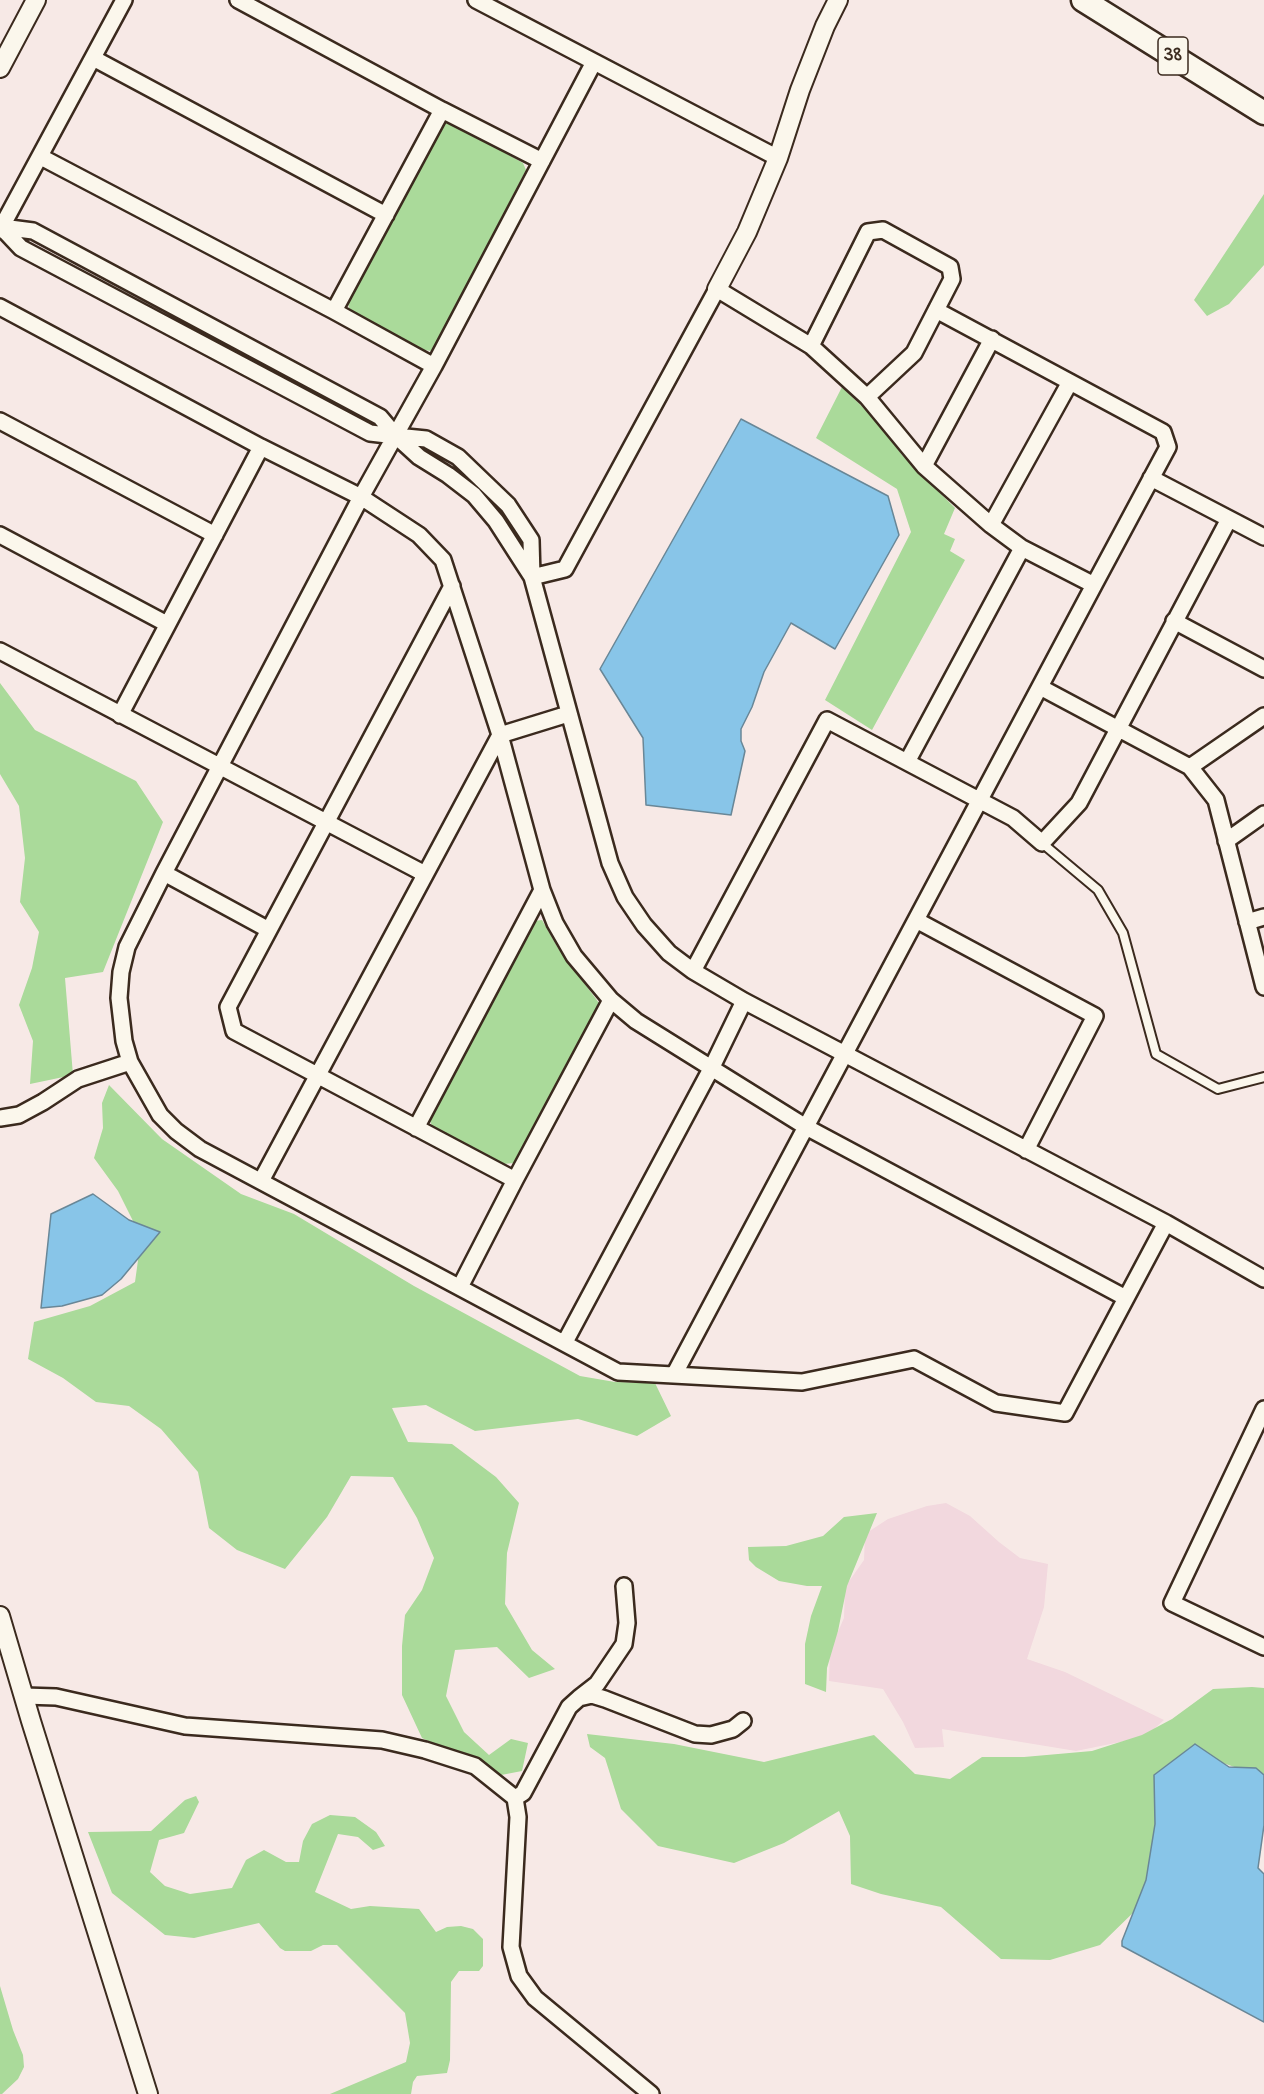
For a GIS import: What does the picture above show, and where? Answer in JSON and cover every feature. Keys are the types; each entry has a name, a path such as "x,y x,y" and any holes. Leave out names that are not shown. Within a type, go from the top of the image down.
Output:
{"main road":[{"name":"38","path":"1083,0 1264,112"}],"street":[{"path":"0,68 36,0"},
{"path":"123,0 1,228 33,231 380,417 396,436 426,439 458,457 508,505 531,540 532,577 609,863 625,897 662,946 693,970 744,1001 1166,1223 1264,1279"},
{"path":"238,0 542,161"},
{"path":"476,0 778,158"},
{"path":"532,577 565,569 717,290 747,232 778,158 800,90 825,26 838,0"},
{"path":"93,58 386,214"},
{"path":"594,62 434,366 361,497 127,947 121,972 119,998 124,1041 130,1062 160,1115 176,1131 200,1149 618,1372 802,1382 914,1359 996,1403 1065,1413 1166,1223"},
{"path":"334,311 442,110"},
{"path":"41,157 434,366"},
{"path":"811,346 868,232 883,230 950,267 952,279 914,353 867,397"},
{"path":"717,290 811,346 867,397 924,466 991,525 1022,548 1094,585"},
{"path":"0,307 261,447 361,497 419,535 443,560 500,735 542,890 555,923 574,956 611,1000 636,1021 806,1127 1126,1298"},
{"path":"674,1375 1167,447 1162,432 936,309"},
{"path":"924,466 992,339"},
{"path":"991,525 1070,382"},
{"path":"0,422 215,535"},
{"path":"120,715 261,447"},
{"path":"1151,478 1264,537"},
{"path":"693,970 827,720 1013,818 1042,843 1079,802 1229,519"},
{"path":"0,535 167,624"},
{"path":"907,762 1022,548"},
{"path":"452,586 228,1007 234,1031 515,1180"},
{"path":"1174,621 1264,669"},
{"path":"0,651 425,874"},
{"path":"1040,687 1190,767 1216,800 1264,987"},
{"path":"261,1181 500,735 568,714"},
{"path":"1190,767 1264,716"},
{"path":"1226,841 1264,814"},
{"path":"164,873 268,930"},
{"path":"416,1128 542,890"},
{"path":"1247,922 1264,917"},
{"path":"916,920 1095,1016 1026,1150"},
{"path":"460,1287 611,1000"},
{"path":"565,1342 712,1067 744,1001"},
{"path":"0,1118 19,1115 78,1079 130,1062"},
{"path":"1264,1409 1172,1603 1264,1647"},
{"path":"515,1798 523,1793 569,1707 597,1684 624,1644 627,1623 624,1586"},
{"path":"0,1616 148,2094"},
{"path":"0,1647 14,1663"},
{"path":"579,1698 592,1695 605,1699 695,1734 711,1735 733,1729 743,1721"},
{"path":"24,1696 56,1697 185,1726 382,1740 425,1750 475,1766 515,1798 518,1817 511,1947 519,1976 535,1998 651,2094"}],"lane":[{"path":"1042,843 1098,890 1123,933 1156,1054 1218,1089 1264,1077"}],"shaded area":[{"path":"946,1503 970,1516 1020,1558 1048,1564 1044,1607 1027,1659 1065,1672 1164,1720 1145,1737 1076,1751 942,1729 944,1747 915,1748 903,1722 883,1689 829,1681 830,1650 844,1618 845,1587 864,1560 865,1534 888,1519 927,1506"}],"green space":[{"path":"449,121 523,163 526,170 432,351 424,350 350,311 348,304 442,126"},
{"path":"1264,194 1264,265 1229,304 1207,316 1194,300"},
{"path":"842,387 879,423 902,455 955,508 944,534 955,539 950,551 965,560 872,730 825,700 911,532 897,489 816,438"},
{"path":"0,683 35,730 136,781 163,822 103,972 65,978 73,1075 30,1084 33,1041 19,1005 32,968 39,932 20,902 25,858 19,806 0,774"},
{"path":"542,920 558,948 599,1003 514,1163 503,1164 432,1126 430,1121 534,921"},
{"path":"109,1085 162,1139 241,1194 294,1214 414,1286 580,1376 615,1382 655,1383 671,1416 637,1436 578,1419 475,1431 426,1405 392,1408 408,1442 452,1444 496,1477 519,1503 507,1553 505,1604 532,1650 555,1669 529,1678 497,1647 455,1650 446,1696 464,1732 489,1755 511,1739 528,1743 522,1771 496,1776 422,1738 402,1695 402,1646 405,1615 422,1590 434,1558 417,1518 393,1477 351,1476 327,1517 285,1569 237,1550 209,1528 198,1472 161,1429 129,1406 96,1402 63,1378 28,1359 34,1322 90,1306 135,1282 140,1246 133,1221 118,1191 94,1158 103,1128 102,1103"},
{"path":"877,1513 847,1586 838,1631 827,1668 826,1692 805,1684 805,1644 811,1616 822,1586 779,1581 749,1560 748,1547 786,1546 823,1536 844,1517"},
{"path":"1264,1688 1264,1777 1211,1759 1179,1757 1158,1794 1153,1866 1141,1905 1100,1945 1050,1960 1001,1959 941,1907 881,1894 851,1884 850,1836 839,1811 784,1843 734,1863 658,1846 621,1809 605,1758 590,1747 587,1734 674,1744 764,1762 874,1735 915,1774 950,1779 982,1757 1024,1757 1092,1751 1142,1735 1172,1719 1213,1689"},
{"path":"196,1796 199,1802 184,1833 159,1840 150,1872 165,1886 190,1894 232,1888 246,1860 264,1850 286,1862 299,1862 303,1841 312,1824 330,1815 355,1817 376,1832 385,1846 373,1850 358,1837 338,1834 315,1892 351,1909 370,1906 419,1909 436,1932 447,1927 461,1926 473,1929 483,1939 483,1966 479,1971 459,1971 451,1982 450,2060 447,2073 417,2076 413,2082 411,2094 330,2094 406,2062 410,2043 405,2013 337,1945 323,1945 311,1951 285,1951 259,1923 194,1938 165,1935 112,1893 88,1832 151,1831 185,1800"},
{"path":"0,1986 23,2055 24,2067 18,2079 2,2094 0,2094"}],"water":[{"path":"741,419 888,496 899,535 835,649 791,623 764,672 752,707 741,729 741,741 745,751 731,815 646,805 643,738 600,669"},
{"path":"93,1194 129,1220 160,1232 121,1279 102,1295 62,1306 41,1308 51,1214"},
{"path":"1195,1744 1229,1767 1256,1768 1264,1775 1264,1825 1258,1868 1264,1874 1264,2022 1122,1946 1146,1880 1155,1824 1154,1775"}]}
